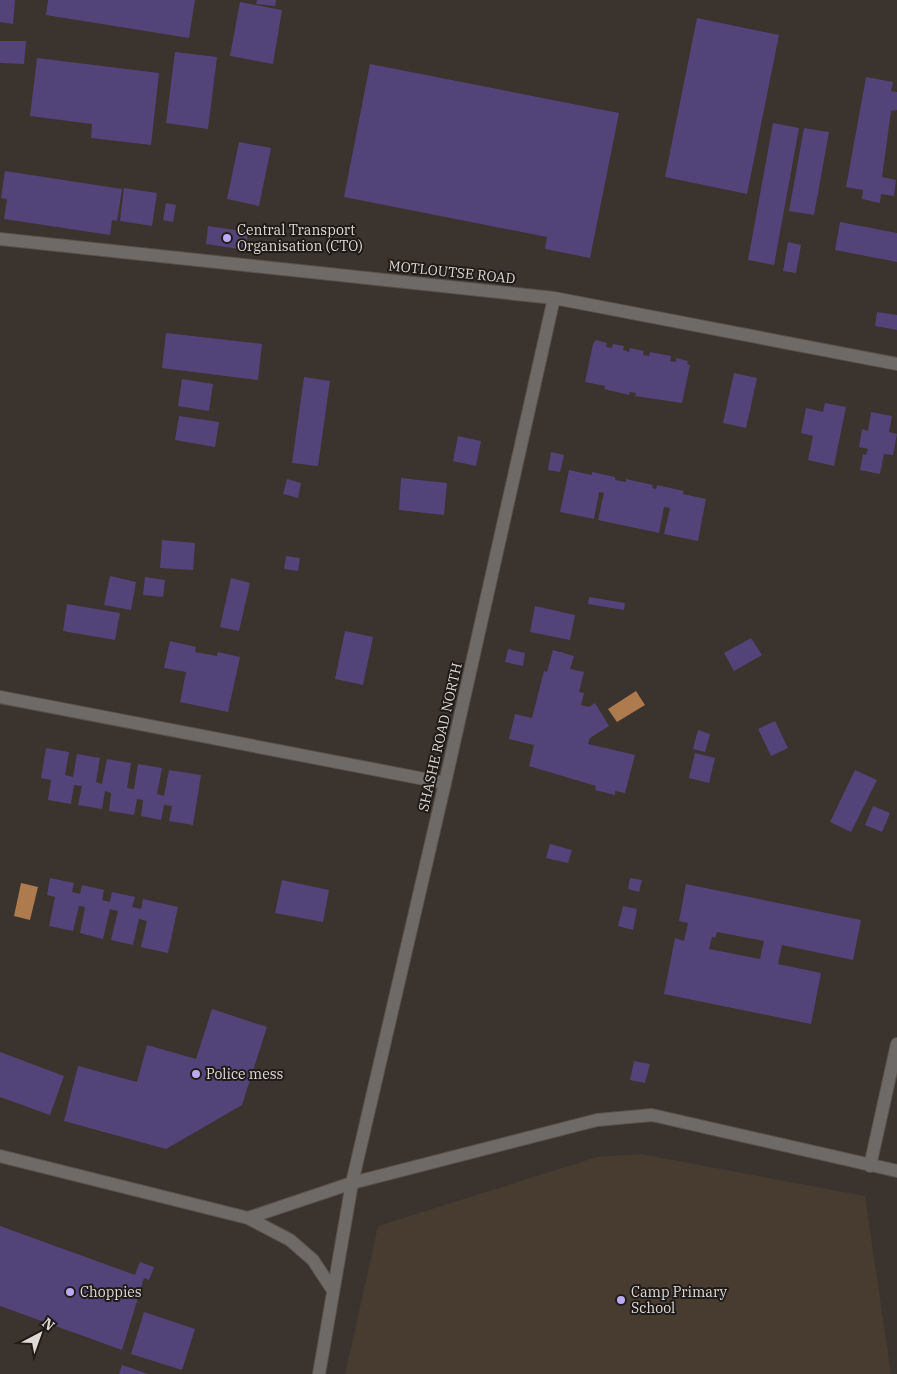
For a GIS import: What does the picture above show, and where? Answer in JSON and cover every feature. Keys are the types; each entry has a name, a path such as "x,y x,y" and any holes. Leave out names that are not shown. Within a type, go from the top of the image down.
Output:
{"street":[{"name":"MOTLOUTSE ROAD","path":"0,239 554,298 897,364"},
{"name":"SHASHE ROAD NORTH","path":"332,1289 352,1183 445,783 554,298"},
{"path":"0,697 445,783"},
{"path":"870,1166 897,1044"},
{"path":"248,1218 352,1183 597,1120 652,1115 897,1171"},
{"path":"0,1156 248,1218 290,1240 313,1260 332,1289 319,1374"}],"shaded area":[{"path":"636,691 645,705 617,722 608,709"},
{"path":"21,883 38,887 30,920 14,916"},
{"name":"Camp Primary School","path":"641,1154 865,1196 891,1374 345,1374 378,1226 597,1157"}],"building":[{"path":"0,0 15,0 13,24 0,22"},
{"path":"48,0 195,0 189,38 46,15"},
{"path":"257,0 276,0 275,6 256,4"},
{"path":"240,2 282,10 273,64 230,56"},
{"path":"697,18 779,35 747,194 665,177"},
{"path":"0,41 26,41 24,64 0,63"},
{"path":"175,52 217,57 208,129 166,123"},
{"path":"37,58 159,73 151,145 91,138 92,124 30,116"},
{"path":"370,64 619,113 590,258 545,249 547,237 344,197"},
{"path":"866,77 893,82 891,91 897,92 897,110 891,111 882,177 896,180 894,196 881,194 880,203 862,199 863,190 846,187"},
{"path":"773,123 799,128 774,265 748,260"},
{"path":"804,128 829,132 814,215 789,211"},
{"path":"239,142 271,148 259,206 227,199"},
{"path":"5,171 122,189 117,221 112,220 110,235 4,219 7,199 1,198"},
{"path":"124,188 157,193 152,226 120,221"},
{"path":"166,203 176,205 173,222 163,220"},
{"path":"840,222 897,233 897,262 835,250"},
{"name":"Central Transport Organisation (CTO)","path":"208,226 248,232 246,250 206,244"},
{"path":"788,242 801,245 796,273 783,271"},
{"path":"877,312 897,315 897,330 875,326"},
{"path":"166,333 262,344 258,380 162,368"},
{"path":"596,340 607,343 606,347 612,348 613,344 624,346 623,350 629,352 630,348 644,351 643,355 649,356 650,352 671,356 670,361 676,362 676,358 688,361 687,364 690,365 682,403 635,396 636,393 630,392 629,395 604,389 605,386 585,382 593,344"},
{"path":"734,373 757,378 746,428 723,423"},
{"path":"304,377 330,381 318,466 292,463"},
{"path":"182,379 213,384 209,411 178,406"},
{"path":"825,403 846,407 834,466 808,460 813,436 801,433 806,408 823,412"},
{"path":"871,412 892,416 889,432 897,434 893,455 884,454 880,474 860,470 863,454 866,455 868,449 859,447 862,429 868,431"},
{"path":"179,416 219,422 215,447 175,440"},
{"path":"458,436 481,441 476,466 453,461"},
{"path":"551,452 564,455 560,472 548,470"},
{"path":"569,470 592,475 592,472 615,477 615,480 626,482 626,479 653,485 652,488 656,489 657,485 684,491 683,494 706,499 698,541 664,534 670,508 664,507 659,533 598,520 604,493 599,492 594,519 560,512"},
{"path":"401,478 447,483 444,515 399,510"},
{"path":"287,479 301,483 298,498 283,494"},
{"path":"162,540 195,543 193,570 160,568"},
{"path":"286,556 300,558 298,571 284,569"},
{"path":"110,576 136,582 131,610 104,605"},
{"path":"145,577 165,580 163,597 143,595"},
{"path":"231,578 250,583 239,631 220,627"},
{"path":"589,597 625,603 624,610 588,604"},
{"path":"67,604 120,613 115,640 63,631"},
{"path":"535,606 575,615 570,640 530,632"},
{"path":"345,631 373,637 363,685 335,679"},
{"path":"751,638 762,655 734,671 724,653"},
{"path":"170,641 196,647 195,652 217,656 218,652 240,657 228,712 180,702 186,672 164,668"},
{"path":"508,649 525,653 523,666 505,662"},
{"path":"553,650 574,656 570,669 584,672 579,692 584,693 581,705 589,707 595,703 609,726 590,738 588,744 635,755 625,793 615,791 615,795 595,790 596,786 529,766 534,745 509,739 515,714 532,718 544,671 547,672"},
{"path":"775,721 788,748 771,756 758,729"},
{"path":"698,730 710,734 705,752 693,749"},
{"path":"46,748 69,752 65,775 73,777 77,754 100,758 96,782 102,784 107,759 131,763 127,788 134,789 138,764 162,768 157,794 164,796 169,770 201,775 193,825 169,821 172,806 164,805 161,820 141,816 143,800 137,799 134,815 109,811 111,793 105,791 102,809 78,805 82,786 74,785 71,804 48,800 51,780 41,778"},
{"path":"695,753 715,758 709,783 689,778"},
{"path":"855,770 877,780 851,832 830,822"},
{"path":"873,806 890,813 882,832 865,825"},
{"path":"550,844 572,850 568,863 546,858"},
{"path":"50,878 74,883 72,892 80,894 82,885 104,890 102,900 110,902 112,892 135,897 132,907 141,909 143,899 178,907 168,953 141,947 147,921 139,919 133,945 111,940 118,911 110,909 103,939 80,933 85,907 79,906 73,931 49,926 55,897 47,895"},
{"path":"630,878 642,880 639,892 628,889"},
{"path":"282,880 329,890 323,922 275,913"},
{"path":"686,884 861,920 853,960 782,945 778,964 821,973 811,1024 664,994 675,938 684,941 688,923 679,921","holes":["717,932 764,941 760,959 709,949 712,937 715,938"]},
{"path":"623,906 637,909 633,930 618,926"},
{"name":"Police mess","path":"212,1009 267,1027 242,1105 166,1149 64,1121 78,1066 137,1082 147,1045 196,1059"},
{"path":"0,1052 64,1076 50,1115 0,1097"},
{"path":"634,1061 650,1064 645,1083 630,1080"},
{"name":"Choppies","path":"0,1226 135,1275 140,1262 154,1267 149,1280 144,1278 122,1350 0,1306"},
{"path":"144,1312 195,1329 182,1370 131,1354"},
{"path":"122,1365 148,1374 119,1374"}],"place":[{"name":"Central Transport Organisation (CTO)","path":"227,238"},
{"name":"Police mess","path":"196,1074"},
{"name":"Choppies","path":"70,1292"},
{"name":"Camp Primary School","path":"621,1300"}]}
